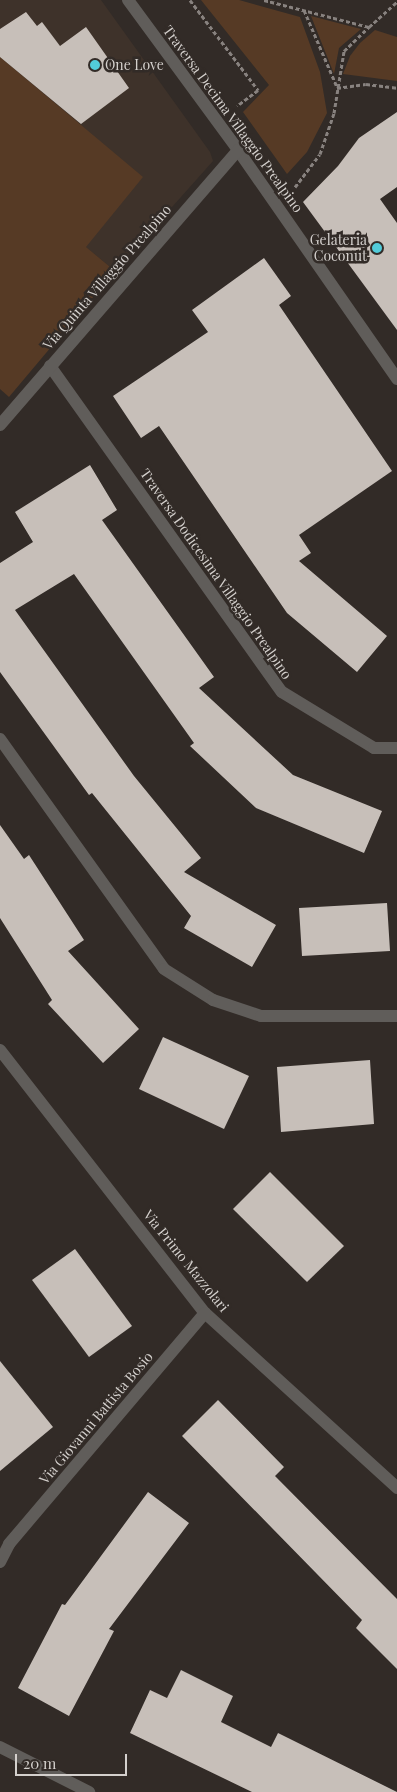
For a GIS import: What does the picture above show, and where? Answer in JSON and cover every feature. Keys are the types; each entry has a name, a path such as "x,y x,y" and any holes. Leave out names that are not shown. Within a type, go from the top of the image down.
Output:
{"street":[{"name":"Traversa Decima Villaggio Prealpino","path":"128,0 238,150 397,379"},
{"name":"Via Quinta Villaggio Prealpino","path":"0,425 238,150"},
{"name":"Traversa Dodicesima Villaggio Prealpino","path":"50,366 282,692 374,748 397,748"},
{"path":"0,739 164,969 213,1000 262,1016 397,1016"},
{"name":"Via Primo Mazzolari","path":"0,1050 205,1313 397,1488"},
{"name":"Via Giovanni Battista Bosio","path":"0,1562 4,1539 205,1313"},
{"path":"0,1747 89,1792"}],"path":[{"path":"190,0 258,90 217,121"},
{"path":"264,0 369,28"},
{"path":"274,201 299,184 320,154 334,113 344,50 397,2"},
{"path":"304,10 337,88"},
{"path":"337,88 366,84 397,88"}],"shaded area":[{"path":"0,0 101,0 210,152 213,161 115,271 0,177"},
{"path":"201,0 239,0 300,17 320,72 327,113 307,152 287,174 243,112 269,85"},
{"path":"311,16 361,29 339,48 334,74"},
{"path":"375,30 397,37 397,81 343,74 350,56 360,43"},
{"path":"0,57 143,177 86,247 115,271 9,397 0,389"}],"building":[{"path":"26,12 37,26 42,22 60,46 86,27 129,88 81,124 0,57 0,29"},
{"path":"397,112 397,187 380,199 397,223 397,330 303,202 338,166 359,138"},
{"path":"264,258 291,296 279,305 392,471 299,535 311,553 299,561 387,636 357,672 287,613 159,426 141,438 113,396 208,332 192,310"},
{"path":"90,465 117,510 102,520 214,677 199,688 293,775 382,811 364,853 256,808 190,746 194,743 74,574 15,610 134,776 201,858 184,872 276,925 252,967 184,928 191,916 92,793 89,795 0,672 0,563 33,542 15,512"},
{"path":"0,825 24,859 29,855 84,940 68,951 139,1029 103,1063 48,1004 52,1000 0,918"},
{"path":"387,903 390,951 302,956 299,908"},
{"path":"163,1037 249,1076 224,1129 139,1089"},
{"path":"370,1060 374,1124 281,1132 277,1067"},
{"path":"270,1172 344,1246 307,1282 233,1209"},
{"path":"75,1249 132,1326 89,1357 32,1280"},
{"path":"0,1361 53,1427 0,1471"},
{"path":"218,1400 284,1467 275,1476 397,1599 397,1669 356,1628 362,1620 182,1436"},
{"path":"148,1492 189,1523 109,1629 114,1631 69,1716 18,1688 62,1604 65,1605"},
{"path":"181,1670 233,1696 221,1722 271,1747 278,1733 397,1792 252,1792 130,1733 150,1690 167,1698"}],"place":[{"name":"One Love","path":"95,65"},
{"name":"Gelateria Coconut","path":"377,248"}]}
